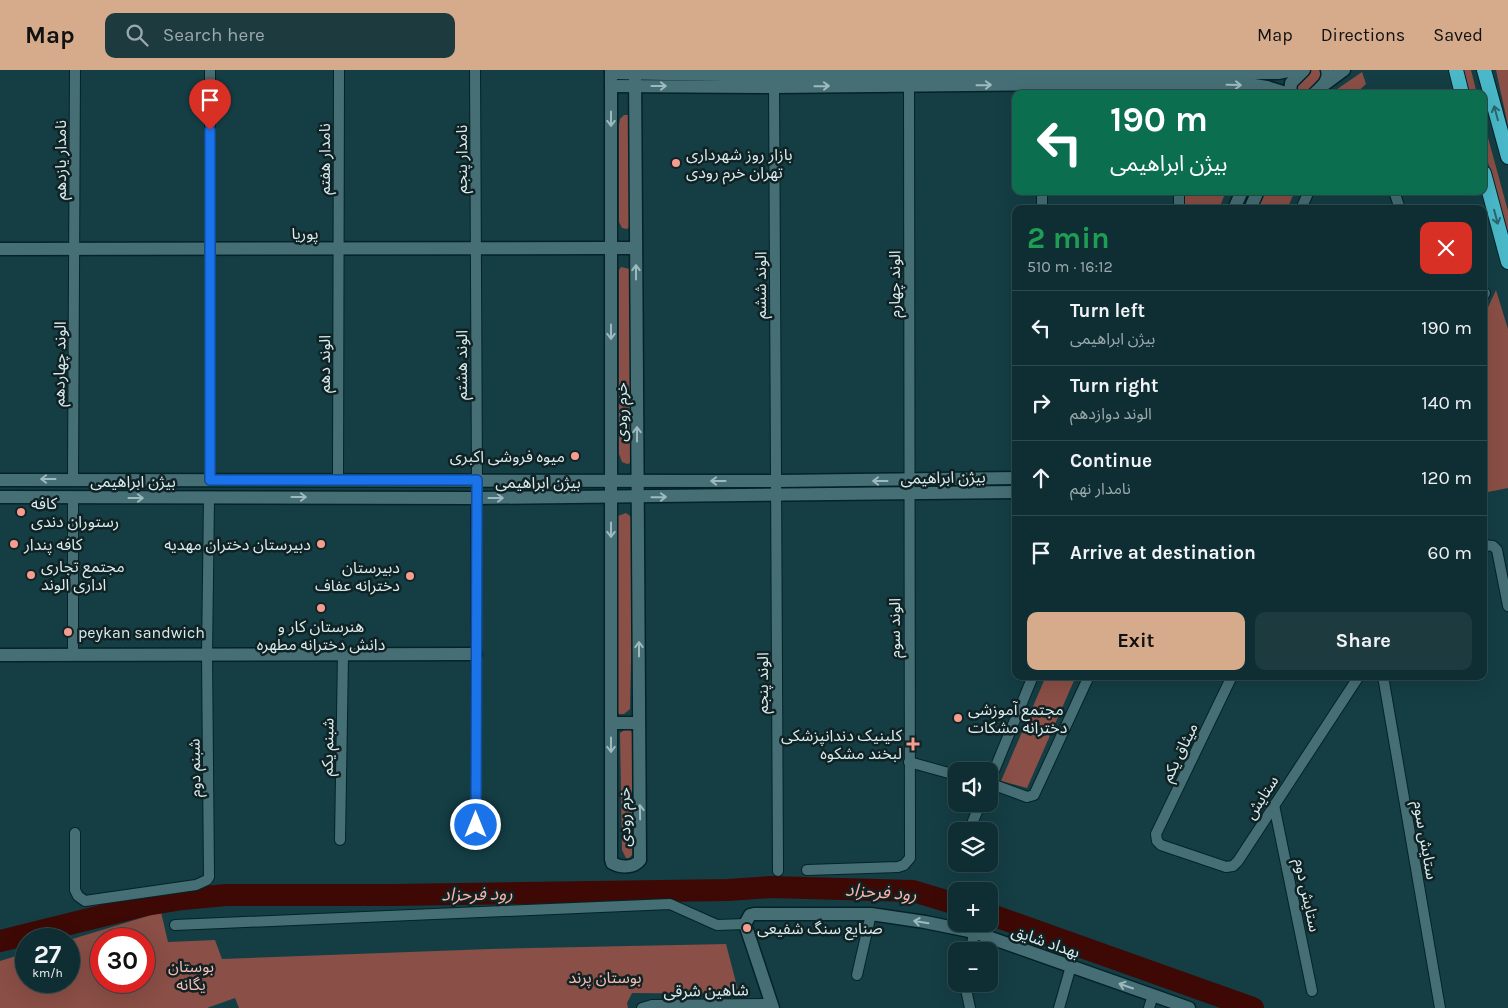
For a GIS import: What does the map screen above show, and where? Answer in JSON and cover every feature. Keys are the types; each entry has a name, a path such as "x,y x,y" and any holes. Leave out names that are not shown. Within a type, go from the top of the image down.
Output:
{"highway":[{"path":"1456,70 1461,90"},
{"path":"1484,70 1508,157"},
{"path":"1487,184 1508,262"}],"street":[{"name":"نامدار یازدهم","path":"75,70 75,249"},
{"path":"209,498 210,70"},
{"name":"نامدار هفتم","path":"339,70 340,249"},
{"name":"نامدار پنجم","path":"476,70 476,248"},
{"path":"1176,80 1278,73 1294,70"},
{"path":"1290,90 1291,83 1304,70"},
{"path":"1318,90 1327,80 1327,70"},
{"path":"1318,90 1344,70"},
{"path":"611,76 1176,80 1254,85 1273,90"},
{"name":"خرم رودی","path":"611,76 611,859 612,863 620,866 634,865 640,860 635,76"},
{"name":"الوند چهارم","path":"909,77 910,487"},
{"name":"الوند ششم","path":"774,78 777,494"},
{"name":"الوند هشتم","path":"476,248 477,480"},
{"name":"پوریا","path":"0,250 636,248"},
{"name":"الوند چهاردهم","path":"73,479 75,249"},
{"name":"الوند دهم","path":"338,479 340,249"},
{"name":"بیژن ابراهیمی","path":"0,497 611,498 777,494 910,487 1012,478"},
{"path":"73,479 73,655"},
{"path":"337,497 338,479"},
{"name":"بیژن ابراهیمی","path":"0,480 777,481 1012,492"},
{"path":"476,825 477,480"},
{"name":"الوند سوم","path":"806,870 898,867 904,865 910,858 908,762 910,487"},
{"name":"الوند پنجم","path":"777,494 778,871"},
{"name":"شبنم دوم","path":"74,833 75,890 78,896 86,901 196,885 207,880 210,872 207,655 209,498"},
{"path":"1487,545 1493,546 1497,550 1508,606"},
{"path":"0,656 476,654"},
{"name":"شبنم یکم","path":"340,840 343,655"},
{"path":"998,762 1031,680"},
{"path":"998,786 1027,797 1034,795 1087,680"},
{"name":"میثاق یکم","path":"1157,841 1156,834 1230,680"},
{"name":"ستایش","path":"1157,841 1162,845 1226,867 1232,866 1238,861 1356,680"},
{"name":"ستایش سوم","path":"1384,680 1440,1008"},
{"path":"611,723 639,723"},
{"path":"908,762 948,773"},
{"name":"ستایش دوم","path":"1274,806 1312,990"},
{"path":"175,925 670,904 716,925 745,924 773,1006"},
{"name":"بهداد شایق","path":"745,924 750,915 754,914 870,914 948,927"},
{"path":"857,975 870,914"},
{"path":"973,942 974,932"},
{"name":"بهداد شایق","path":"974,932 1189,1008"},
{"path":"1059,1008 1071,966"},
{"path":"967,992 970,1008"},
{"path":"1149,1008 1153,995"},
{"name":"شاهین شرقی","path":"642,1008 652,1005 773,1006"}],"green space":[{"path":"1310,70 1319,70 1324,76 1312,90 1296,90 1296,81"},
{"path":"1462,70 1471,70 1476,90 1468,90"},
{"path":"1496,70 1508,70 1508,126"},
{"path":"1362,72 1366,84 1359,90 1336,90"},
{"path":"624,115 631,117 631,225 627,229 622,228 619,222 619,125 620,119"},
{"path":"1487,134 1508,211 1508,234 1487,159"},
{"path":"1182,195 1224,195 1221,205 1183,205"},
{"path":"1255,195 1293,195 1289,205 1251,205"},
{"path":"621,267 630,269 632,458 631,463 627,464 622,462 619,454 619,270"},
{"path":"1496,290 1508,329 1508,488 1487,493 1487,310"},
{"path":"626,513 634,523 630,709 624,714 619,714 616,710 615,517"},
{"path":"1044,680 1074,680 1027,788 1001,781"},
{"path":"630,729 632,733 632,855 629,858 626,858 622,850 620,733"},
{"path":"161,912 168,942 215,940 222,959 490,949 726,944 739,994 632,993 627,1003 628,1008 239,1008 235,998 207,1008 0,1008 0,961 15,956 15,993 80,993 80,937 90,934 90,993 155,993 155,928 108,928"}],"waterway":[{"name":"رود فرحزاد","path":"0,941 146,905 226,895 393,895 728,890 771,887 913,891 948,902"},
{"name":"رود فرحزاد","path":"998,917 1253,1008"}],"place":[{"name":"بازار روز شهرداری تهران خرم رودی","path":"676,163"},
{"name":"میوه فروشی اکبری","path":"575,456"},
{"name":"کافه رستوران دندی","path":"21,512"},
{"name":"کافه پندار","path":"14,544"},
{"name":"دبیرستان دختران مهدیه","path":"321,544"},
{"name":"مجتمع تجاری اداری الوند","path":"31,575"},
{"name":"دبیرستان دخترانه عفاف","path":"410,576"},
{"name":"هنرستان کار و دانش دخترانه مطهره","path":"321,608"},
{"name":"peykan sandwich","path":"68,632"},
{"name":"مجتمع آموزشی دخترانه مشکات","path":"958,718"},
{"name":"کلینیک دندانپزشکی لبخند مشکوه","path":"913,744"},
{"name":"صنایع سنگ شفیعی","path":"747,928"}],"route":[{"path":"210,130 210,480 477,480 476,825"}],"park label":[{"name":"بوستان یگانه","path":"191,975"},
{"name":"بوستان پرند","path":"605,977"}]}
